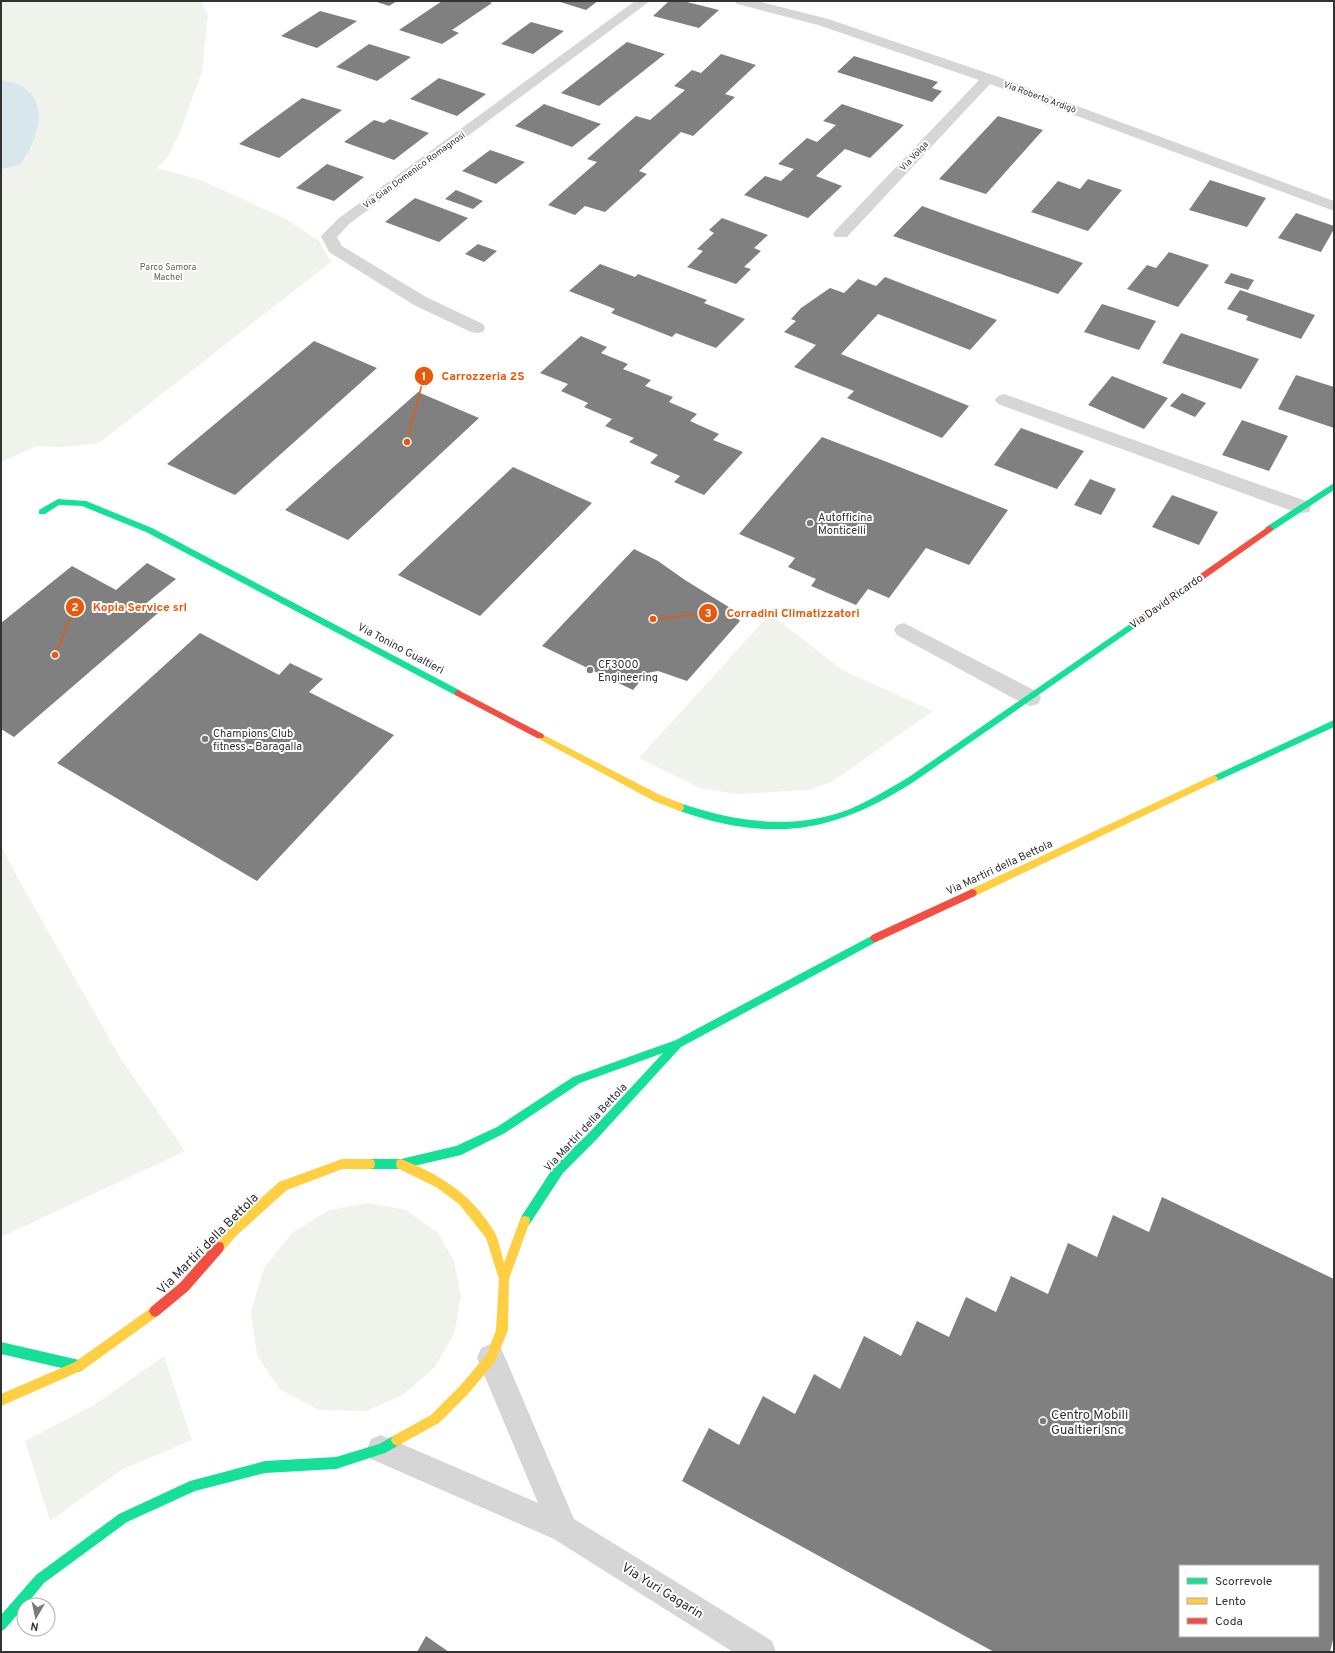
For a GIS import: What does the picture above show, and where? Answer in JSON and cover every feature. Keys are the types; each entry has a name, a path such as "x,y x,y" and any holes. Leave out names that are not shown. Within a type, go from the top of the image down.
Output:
{"main road":[{"name":"Via David Ricardo","path":"749,824 795,824 833,819 877,801 1031,698 1104,644 1334,486"},
{"name":"Via Tonino Gualtieri","path":"42,512 58,502 83,503 149,530 657,798 705,816 749,824"},
{"name":"Via Martiri della Bettola","path":"1,1400 79,1366 122,1336 184,1287 233,1231 283,1186 342,1164 401,1164 457,1151 501,1130 577,1080 679,1043 868,941 1334,723"},
{"name":"Via Martiri della Bettola","path":"1,1626 40,1579 123,1518 194,1485 265,1467 336,1463 380,1449 435,1419 464,1390 490,1358 502,1330 504,1280 526,1217 559,1169 591,1138 679,1043"},
{"name":"Via Martiri della Bettola","path":"401,1164 440,1183 463,1200 490,1235 504,1280"},
{"path":"1,1348 79,1366"}],"street":[{"name":"Via Gian Domenico Romagnosi","path":"477,328 420,301 335,249 330,236 344,221 643,1"},
{"name":"Via Roberto Ardigò","path":"742,1 823,22 988,78 1334,206"},
{"name":"Via Volga","path":"841,234 988,78"},
{"path":"1004,400 1302,507"},
{"path":"904,630 1031,698"},
{"path":"490,1358 564,1529"},
{"name":"Via Yuri Gagarin","path":"380,1449 564,1529 761,1652"}],"green space":[{"name":"Parco Samora Machel","path":"1,1 202,1 208,16 202,72 181,129 169,155 157,168 198,179 286,219 319,241 331,262 99,443 65,447 37,446 1,462"},
{"path":"770,614 844,671 933,711 833,781 809,790 736,794 700,788 639,758"},
{"path":"1,845 17,877 121,1059 185,1151 1,1237"},
{"path":"368,1203 406,1210 437,1232 454,1261 461,1296 454,1334 434,1368 403,1395 365,1411 319,1410 281,1390 272,1378 257,1355 251,1312 264,1268 292,1233 329,1210"},
{"path":"164,1356 192,1440 121,1470 50,1521 25,1441 94,1405"}],"building":[{"path":"374,1 397,1 389,6"},
{"path":"442,1 487,1 492,3 452,30 459,33 442,44 399,30"},
{"path":"557,1 598,1 586,10"},
{"path":"669,1 683,1 719,10 699,28 653,16"},
{"path":"320,11 357,21 317,48 281,36"},
{"path":"531,22 564,31 533,54 501,44"},
{"path":"627,42 665,54 599,106 561,93"},
{"path":"369,44 411,57 377,81 336,67"},
{"path":"721,54 756,65 725,94 735,97 693,136 681,132 639,171 647,174 605,212 585,206 575,215 548,205 597,162 587,159 636,116 650,120 685,90 674,86 692,70 701,73"},
{"path":"854,56 938,82 932,88 942,91 932,102 837,72"},
{"path":"439,78 486,94 457,116 410,99"},
{"path":"302,98 342,110 279,158 239,144"},
{"path":"544,104 601,124 572,147 515,126"},
{"path":"842,104 904,125 870,158 845,149 816,176 842,186 808,218 744,195 765,176 781,181 794,169 778,164 807,138 817,142 836,125 823,121"},
{"path":"998,116 1043,130 986,194 939,179"},
{"path":"390,119 429,133 394,160 344,142 374,120 384,123"},
{"path":"490,150 525,162 496,184 462,171"},
{"path":"327,164 364,177 334,201 296,188"},
{"path":"1088,179 1122,190 1088,231 1031,212 1058,181 1080,189"},
{"path":"1210,180 1266,198 1247,227 1189,210"},
{"path":"456,190 483,201 473,209 445,199"},
{"path":"415,198 468,218 439,242 385,222"},
{"path":"922,206 1083,263 1058,294 893,236"},
{"path":"1296,213 1334,226 1334,229 1321,252 1278,238"},
{"path":"722,218 768,235 754,248 761,251 744,267 751,269 736,284 687,267 703,251 697,249 714,233 709,230"},
{"path":"478,244 497,251 484,262 465,254"},
{"path":"1169,252 1209,265 1178,307 1127,289 1147,265 1156,268"},
{"path":"600,264 635,277 638,274 707,300 704,303 745,319 716,348 676,333 672,337 611,313 615,309 569,291"},
{"path":"1231,273 1254,280 1248,290 1224,283"},
{"path":"885,277 997,320 970,350 878,314 841,354 969,406 942,438 847,398 854,391 794,367 816,345 784,332 796,321 791,319 801,308 830,288 844,293 858,279 876,286"},
{"path":"1240,290 1315,315 1301,339 1246,320 1248,316 1227,309"},
{"path":"1102,304 1156,321 1139,350 1084,332"},
{"path":"1181,333 1259,359 1241,389 1162,363"},
{"path":"581,336 607,347 601,353 628,364 623,369 651,380 645,386 673,397 669,402 697,414 690,421 719,434 713,440 743,452 704,495 674,482 680,476 650,463 658,455 629,442 634,438 605,426 612,419 584,407 588,403 561,391 568,384 540,373"},
{"path":"314,341 377,368 235,495 167,464"},
{"path":"1296,375 1334,387 1334,428 1278,409"},
{"path":"1112,376 1168,398 1144,429 1088,405"},
{"path":"418,392 479,418 348,540 285,510"},
{"path":"1182,393 1206,403 1195,417 1170,406"},
{"path":"1242,420 1288,436 1269,471 1222,455"},
{"path":"1021,428 1084,451 1057,489 994,465"},
{"name":"Autofficina Monticelli","path":"822,437 1008,510 969,565 926,548 889,598 868,589 856,605 811,586 816,579 788,567 795,558 739,534"},
{"path":"513,467 592,503 480,616 398,575"},
{"path":"1090,479 1116,489 1101,515 1074,505"},
{"path":"1172,495 1218,512 1199,545 1152,527"},
{"path":"634,549 658,561 685,580 740,614 736,617 740,621 687,681 658,671 647,673 633,690 542,646"},
{"path":"147,563 176,579 144,605 158,613 14,737 1,729 1,623 72,566 116,590"},
{"name":"Champions Club fitness - Baragalla","path":"200,633 279,675 290,663 323,679 309,692 394,735 257,881 57,763"},
{"name":"Centro Mobili Gualtieri snc","path":"1162,1197 1334,1279 1334,1636 1330,1652 994,1652 682,1481 709,1428 739,1445 763,1396 795,1414 814,1374 840,1389 864,1336 901,1356 917,1321 949,1337 966,1297 996,1312 1011,1276 1048,1294 1068,1243 1097,1257 1113,1215 1149,1232"},
{"path":"426,1636 449,1652 417,1652"}],"waterway":[{"path":"1,96 12,106 11,131 1,153"}],"traffic: fast":[{"path":"1269,529 1334,486"},
{"path":"42,512 58,502 83,503 149,530 458,693"},
{"path":"680,807 698,814 736,823 775,826 814,822 844,815 854,811 884,796 912,779 1143,618"},
{"path":"1214,779 1334,723"},
{"path":"370,1164 401,1164 457,1151 501,1130 577,1080 679,1043 875,938"},
{"path":"525,1221 559,1169 591,1138 677,1045"},
{"path":"1,1348 79,1366"},
{"path":"1,1625 40,1579 123,1518 194,1485 265,1467 336,1463 381,1449 397,1440"}],"traffic: slow":[{"path":"540,736 657,798 680,807"},
{"path":"972,893 1214,779"},
{"path":"219,1247 233,1231 283,1186 342,1164 370,1164"},
{"path":"401,1164 440,1183 463,1200 490,1235 504,1279"},
{"path":"397,1440 435,1419 464,1390 491,1358 502,1330 504,1279 525,1221"},
{"path":"1,1400 79,1366 155,1311"}],"traffic: jam":[{"path":"1143,618 1269,529"},
{"path":"458,693 540,736"},
{"path":"875,938 972,893"},
{"path":"155,1311 184,1287 219,1247"}],"place":[{"name":"Carrozzeria 2S","path":"407,442"},
{"name":"Autofficina Monticelli","path":"810,523"},
{"name":"Corradini Climatizzatori","path":"653,619"},
{"name":"Kopia Service srl","path":"55,655"},
{"name":"CF3000 Engineering","path":"590,670"},
{"name":"Champions Club fitness - Baragalla","path":"205,739"},
{"name":"Centro Mobili Gualtieri snc","path":"1043,1421"}]}
